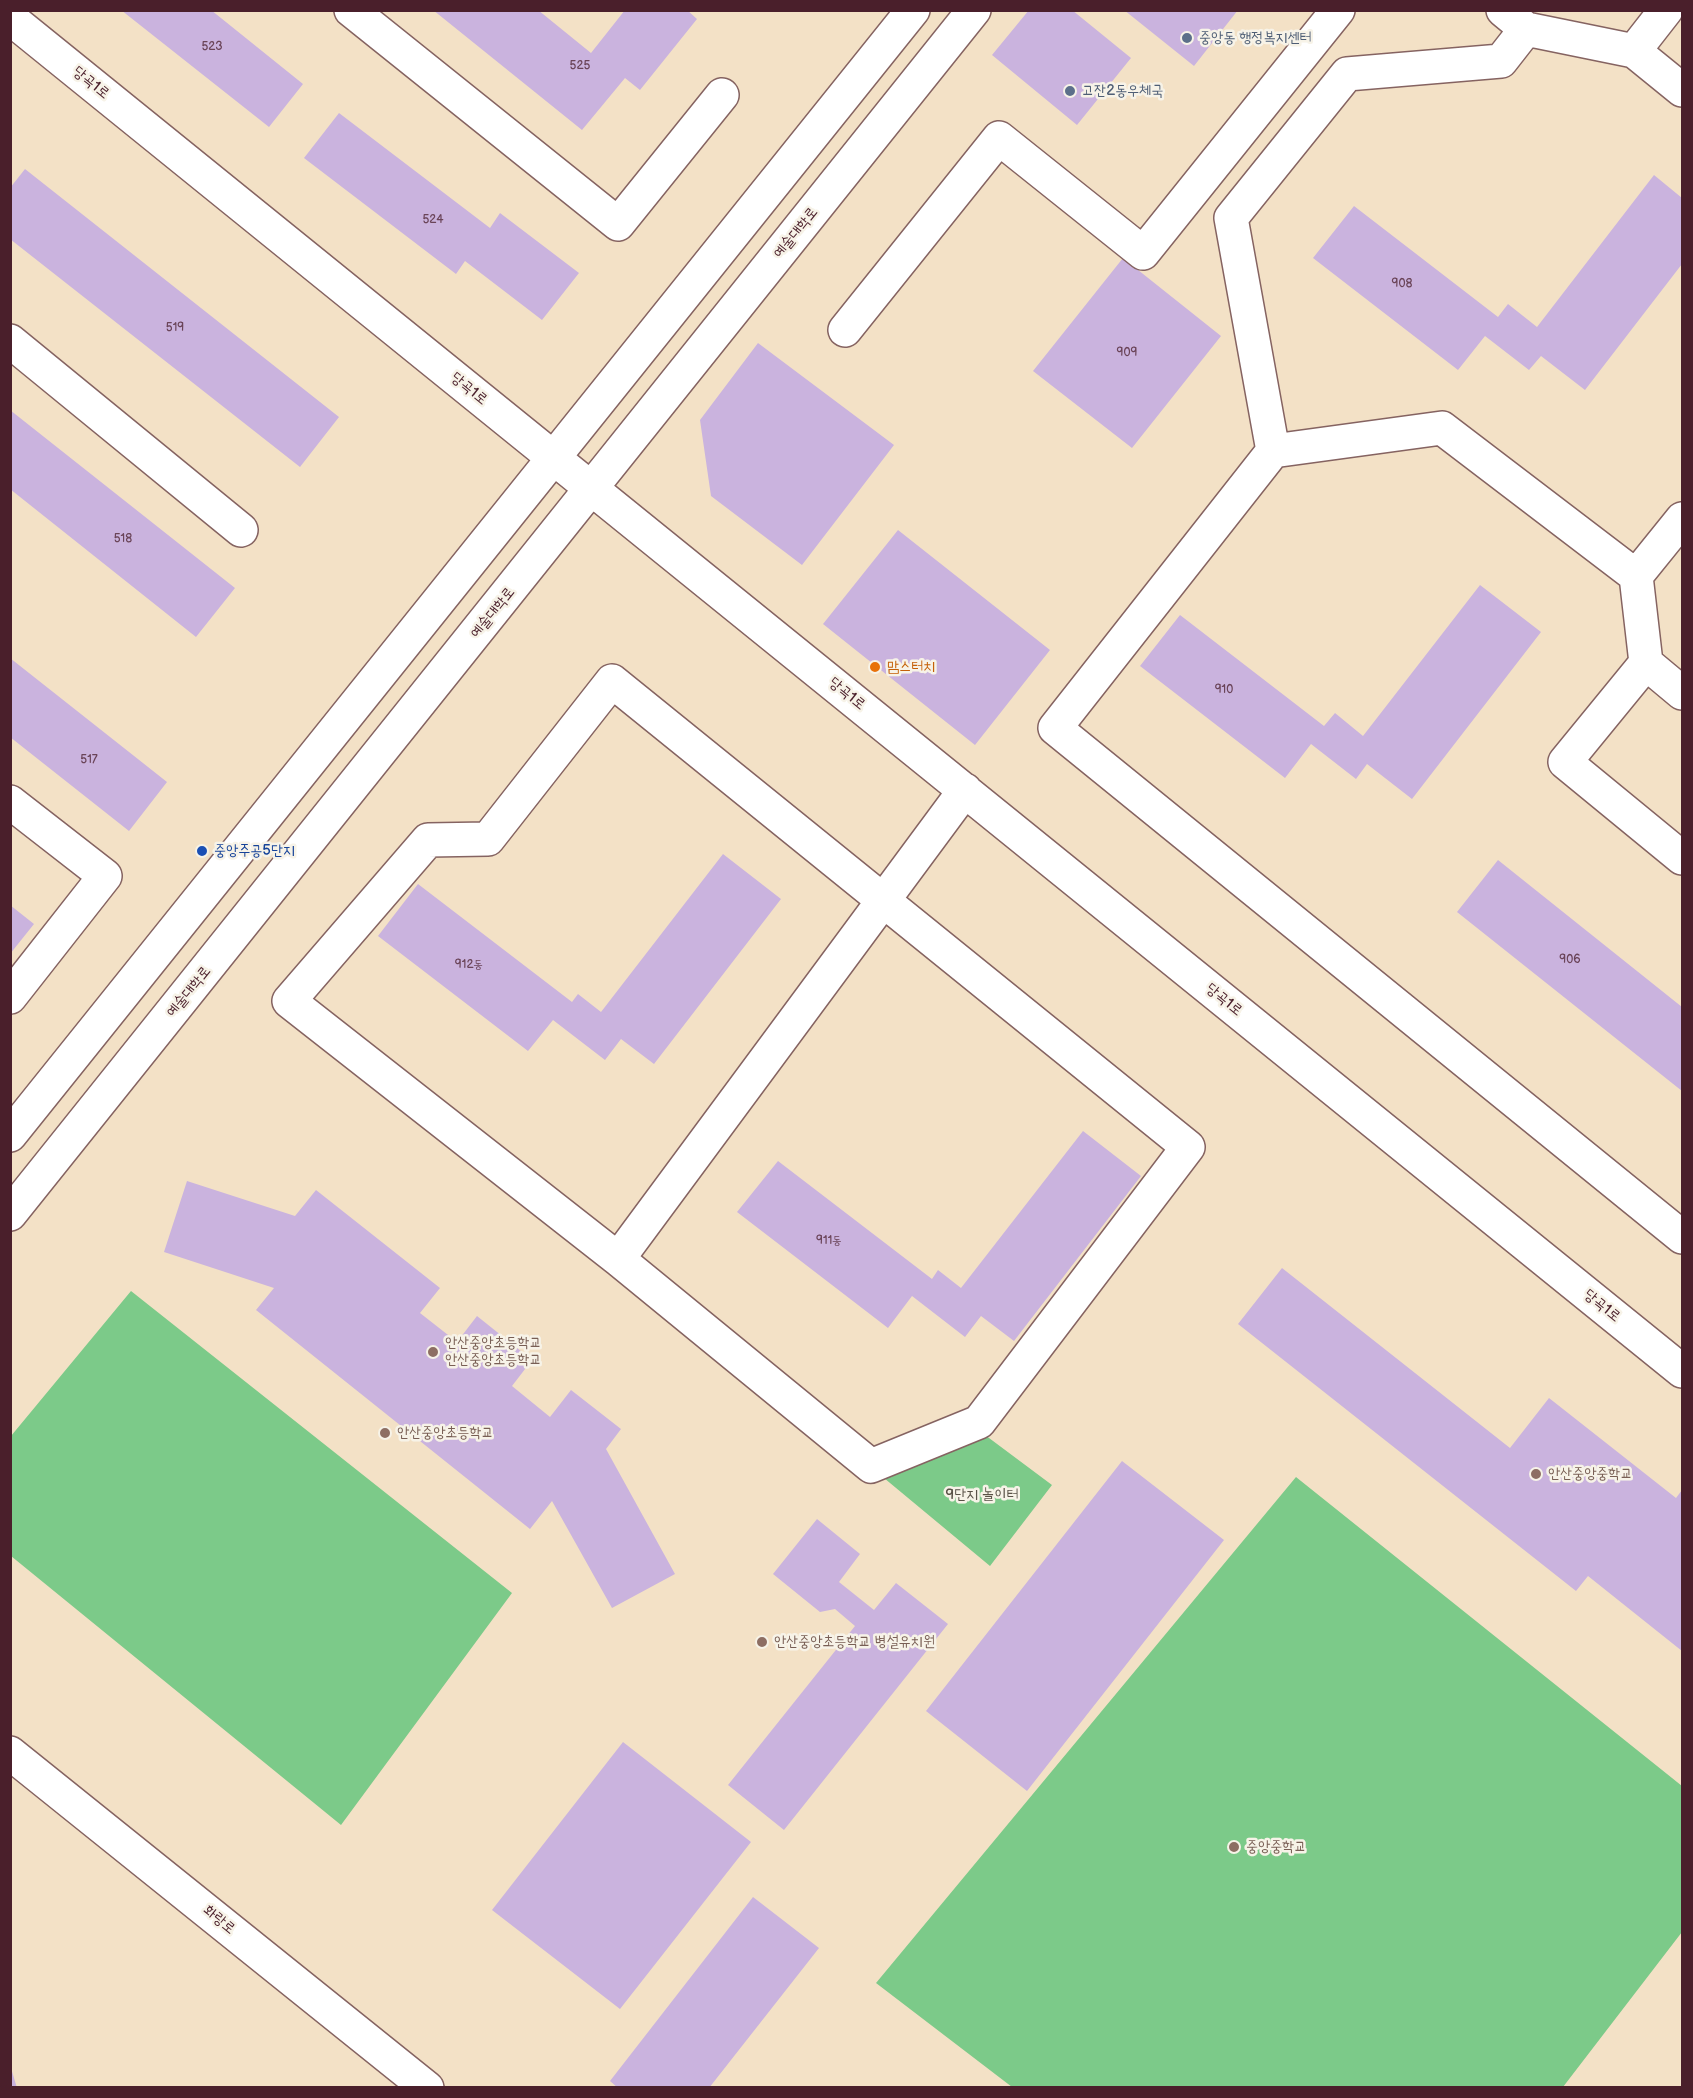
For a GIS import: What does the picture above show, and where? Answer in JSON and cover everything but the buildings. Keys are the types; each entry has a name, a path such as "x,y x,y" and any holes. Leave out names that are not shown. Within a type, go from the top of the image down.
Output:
{"street":[{"path":"351,10 618,224 722,95"},
{"path":"10,1135 913,10"},
{"name":"예술대학로","path":"10,1214 593,489 974,10"},
{"path":"845,330 999,138 1143,253 1338,10"},
{"path":"1634,51 1666,10"},
{"name":"당곡1로","path":"10,18 1683,1371"},
{"path":"1273,451 1231,218 1347,74 1501,61 1515,20 1634,51 1683,90"},
{"path":"10,341 241,530"},
{"path":"1683,693 1646,663 1636,576 1443,428 1273,451 1055,728 1683,1237"},
{"path":"1636,576 1683,519"},
{"path":"1646,663 1565,762 1683,858"},
{"path":"612,681 1188,1147 979,1422 871,1466 618,1259 289,1000 428,840 488,839 612,681"},
{"path":"618,1259 965,790"},
{"path":"10,802 105,876 10,997"},
{"name":"화랑로","path":"10,1753 427,2088"}],"green space":[{"path":"131,1291 512,1593 341,1825 11,1556 11,1436"},
{"name":"9단지 놀이터","path":"985,1435 1052,1485 990,1566 884,1478"},
{"path":"1296,1477 1682,1786 1682,1932 1563,2087 1012,2087 876,1983"}],"place":[{"name":"중앙동 행정복지센터","path":"1187,38"},
{"name":"고잔2동우체국","path":"1070,91"},
{"name":"맘스터치","path":"875,667"},
{"name":"중앙주공5단지","path":"202,851"},
{"name":"안산중앙초등학교 안산중앙초등학교","path":"433,1352"},
{"name":"안산중앙초등학교","path":"385,1433"},
{"name":"안산중앙중학교","path":"1536,1474"},
{"name":"안산중앙초등학교 병설유치원","path":"762,1642"},
{"name":"중앙중학교","path":"1234,1847"}]}
